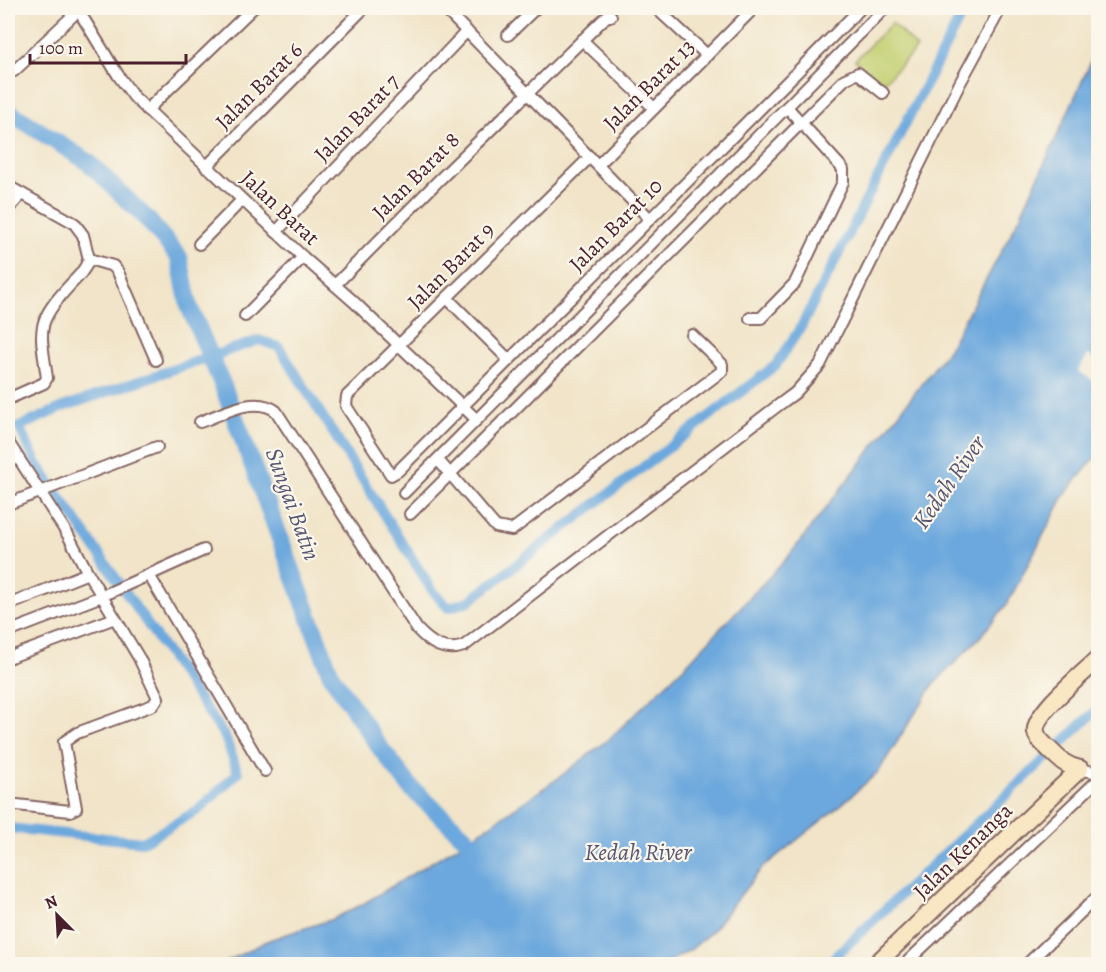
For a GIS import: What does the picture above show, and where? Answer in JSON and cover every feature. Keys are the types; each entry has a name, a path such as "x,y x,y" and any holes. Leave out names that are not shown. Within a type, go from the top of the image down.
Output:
{"street":[{"path":"14,71 79,8"},
{"name":"Jalan Barat","path":"79,8 118,75 147,110 477,420"},
{"path":"147,110 253,8"},
{"name":"Jalan Barat 6","path":"207,166 364,8"},
{"path":"444,8 526,95 650,219"},
{"path":"508,35 536,8"},
{"path":"656,8 707,55"},
{"name":"Jalan Barat 13","path":"594,161 654,108 754,8"},
{"name":"Jalan Barat 10","path":"398,471 861,8"},
{"path":"404,494 885,8"},
{"path":"200,422 240,408 262,404 281,417 417,629 432,644 443,648 455,650 464,646 758,422 810,378 820,365 960,82 1001,8"},
{"name":"Jalan Barat 8","path":"335,285 582,40 607,16 611,16"},
{"name":"Jalan Barat 7","path":"276,232 467,32"},
{"path":"582,40 654,108"},
{"path":"410,514 801,123 854,73 863,75 883,93"},
{"path":"750,318 761,318 795,283 843,182 843,169 787,107"},
{"name":"Jalan Barat 9","path":"398,471 392,475 387,471 346,406 347,396 447,298 594,161"},
{"path":"8,186 74,224 83,235 89,260 82,273 45,315 41,324 47,378 44,383 8,399"},
{"path":"8,209 22,194"},
{"path":"199,244 242,200"},
{"path":"245,316 303,257"},
{"path":"89,260 113,266 118,272 156,360"},
{"path":"447,298 509,360"},
{"path":"438,460 496,527 512,530 722,371 722,364 692,335"},
{"path":"8,442 45,491 88,573 106,594 115,618 157,691 157,702 77,733 64,742 77,805 74,810 8,804"},
{"path":"8,504 157,447"},
{"path":"8,632 106,594 204,550"},
{"path":"8,605 88,573"},
{"path":"148,575 265,771"},
{"path":"8,658 115,618"},
{"path":"1098,659 1041,714 1036,731 1041,740 1064,764 1098,773"},
{"name":"Jalan Kenanga","path":"876,964 1080,769"},
{"path":"905,964 1098,780"},
{"path":"1027,964 1098,896"}],"green space":[{"path":"892,23 917,48 881,85 855,60"}],"water":[{"name":"Kedah River","path":"1098,46 1098,454 1065,494 1007,604 981,636 933,685 878,772 841,805 762,868 712,931 692,949 665,964 222,964 269,940 333,919 363,904 468,840 557,779 609,739 685,666 788,557 948,350 1020,217"}],"pier":[{"path":"1088,355 1098,361 1098,383 1078,371"}],"waterway":[{"path":"8,828 143,842 198,810 238,773 225,737 36,462 19,427 63,407 259,340 279,347 432,590 448,608 469,601 776,365 801,327 965,8"},
{"name":"Sungai Batin","path":"8,111 88,162 147,219 179,257 189,306 223,386 331,675 378,745 412,789 468,840 477,860"},
{"path":"827,964 1098,709"}]}
